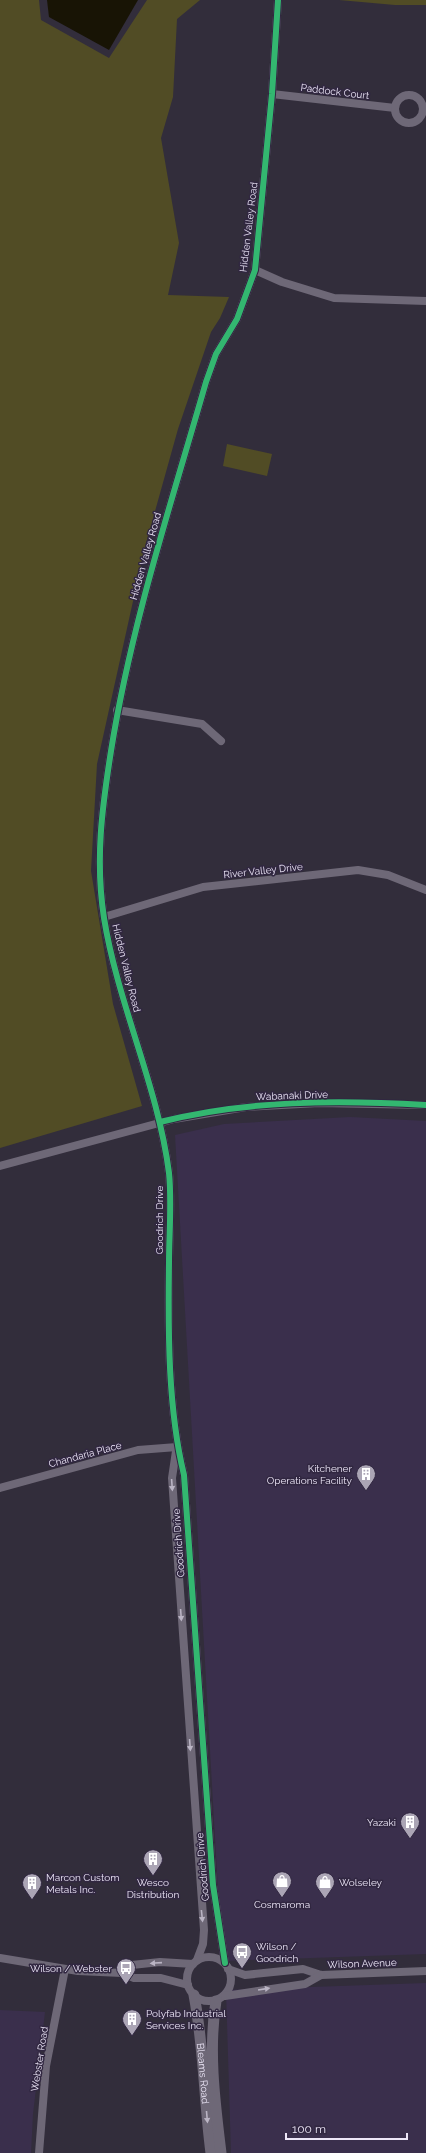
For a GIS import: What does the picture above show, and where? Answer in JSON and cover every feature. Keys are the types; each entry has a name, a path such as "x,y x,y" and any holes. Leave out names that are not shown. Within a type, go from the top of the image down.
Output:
{"main road":[{"name":"Bleams Road","path":"191,1990 201,2032 206,2116 211,2153"},
{"name":"Bleams Road","path":"220,1999 212,2027 212,2051 221,2153"}],"street":[{"name":"Hidden Valley Road","path":"160,1122 119,984 104,917 98,859 100,825 118,710 140,611 206,382 216,354 237,319 255,270 272,94 278,0"},
{"name":"Paddock Court","path":"272,94 395,108"},
{"path":"255,270 282,282 334,298 426,301"},
{"path":"118,710 202,724 221,742"},
{"name":"River Valley Drive","path":"104,917 203,887 358,870 388,875 426,890"},
{"name":"Wabanaki Drive","path":"0,1166 160,1122 246,1107 319,1103 426,1106"},
{"name":"Goodrich Drive","path":"160,1122 169,1176 168,1267 177,1447 184,1475 212,1885 227,1966"},
{"name":"Goodrich Drive","path":"177,1447 172,1478 204,1930 203,1944 195,1962"},
{"name":"Chandaria Place","path":"0,1488 138,1450 177,1447"},
{"name":"Wilson Avenue","path":"122,1973 132,1965 160,1962 195,1962 211,1956 245,1975 303,1969 321,1975 426,1971"},
{"path":"0,1958 104,1974 122,1973 134,1978 161,1978 191,1990 206,2002 304,1984 321,1975"},
{"path":"191,1990 187,1974 195,1962"},
{"path":"220,1999 231,1983 227,1966"},
{"name":"Webster Road","path":"39,2153 46,2066 65,1969"}],"shaded area":[{"path":"0,0 39,0 41,20 109,58 147,0 200,0 177,19 173,97 161,138 179,243 168,295 229,297 220,318 211,332 178,429 145,547 97,764 91,871 113,1004 142,1106 0,1148"},
{"path":"47,0 138,0 109,50 49,17"},
{"path":"339,0 426,0 426,5 395,5"},
{"path":"227,444 272,454 267,476 223,466"},
{"path":"350,1117 426,1121 426,1954 222,1961 175,1135 224,1124"},
{"path":"426,1983 426,2153 231,2153 226,1990"},
{"path":"0,2010 45,2012 33,2114 31,2153 0,2153"}],"cycle path":[{"path":"225,1963 213,1885 184,1475 175,1424 170,1370 169,1173 164,1141 156,1109 110,950 101,897 100,855 102,814 119,704 129,657 153,565 206,382 216,354 237,319 255,270 272,94 278,0"},
{"path":"160,1122 225,1109 292,1103 359,1102 426,1105"}],"place":[{"name":"Kitchener Operations Facility","path":"366,1491"},
{"name":"Yazaki","path":"410,1839"},
{"name":"Wesco Distribution","path":"153,1876"},
{"name":"Cosmaroma","path":"282,1898"},
{"name":"Wolseley","path":"325,1899"},
{"name":"Marcon Custom Metals Inc.","path":"32,1900"},
{"name":"Wilson / Goodrich","path":"242,1969"},
{"name":"Wilson / Webster","path":"126,1985"},
{"name":"Polyfab Industrial Services Inc.","path":"132,2036"}]}
